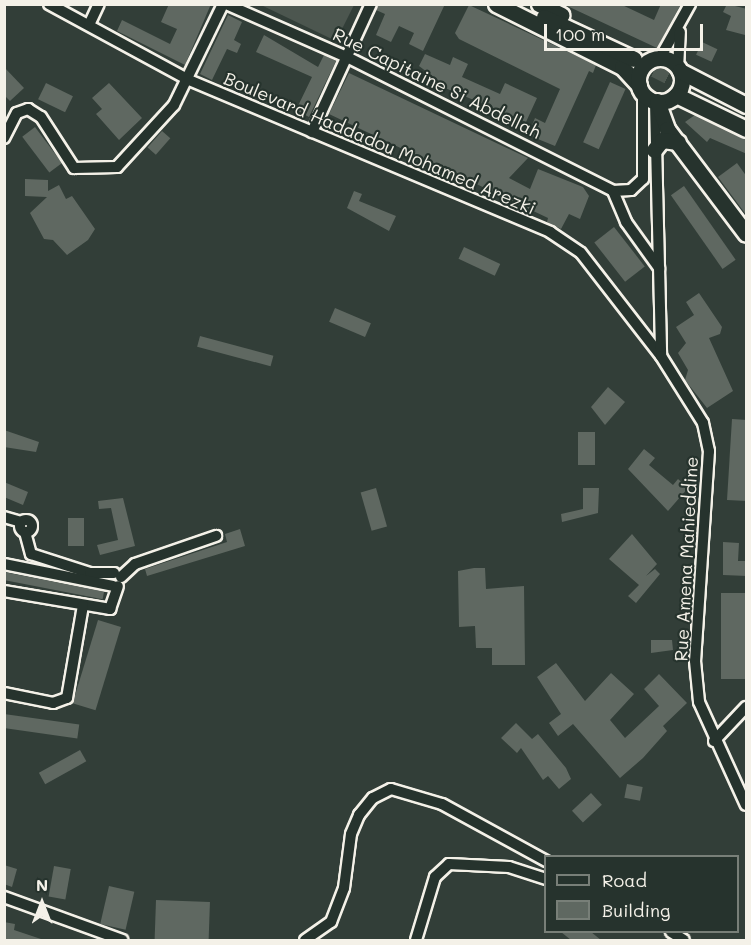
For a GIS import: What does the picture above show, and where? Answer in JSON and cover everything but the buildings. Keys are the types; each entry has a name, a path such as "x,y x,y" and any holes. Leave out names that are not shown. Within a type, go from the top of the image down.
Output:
{"main road":[{"path":"496,4 622,67 648,95 678,142 747,234"},
{"path":"517,4 634,59"},
{"path":"539,4 657,58 747,105"},
{"path":"648,95 641,69 657,58"},
{"path":"679,69 671,119 696,165"},
{"path":"694,89 747,114"},
{"path":"648,95 675,96 747,129"},
{"path":"654,150 662,140 678,142"}],"street":[{"name":"Boulevard Haddadou Mohamed Arezki","path":"49,4 189,80 550,232 580,253 661,356"},
{"path":"89,25 99,4"},
{"path":"4,138 17,112 28,109 41,117 74,168 113,169 169,112 189,80 224,4"},
{"name":"Rue Capitaine Si Abdellah","path":"224,4 347,57 613,191 631,190"},
{"path":"312,132 371,4"},
{"path":"657,58 682,23 690,4"},
{"path":"679,69 682,23"},
{"path":"648,95 654,150 661,356"},
{"path":"621,210 622,198 644,176 648,95"},
{"path":"613,191 621,210 659,268"},
{"name":"Rue Amena Mahieddine","path":"661,356 703,423 709,451 695,661 699,702 714,741 747,805"},
{"path":"4,517 23,527 32,554 116,581"},
{"path":"4,591 110,609 116,581 135,564 216,537"},
{"path":"4,564 116,581"},
{"path":"4,693 53,703 67,698 83,605"},
{"path":"714,741 747,707"},
{"path":"305,940 331,922 344,888 351,834 359,815 373,798 391,789 442,804 544,860"},
{"path":"416,940 435,877 449,864 509,867 544,878"},
{"path":"4,897 122,940"}],"shaded area":[{"path":"354,4 336,41 261,5"}],"tunnel":[{"path":"634,59 694,89"}]}
